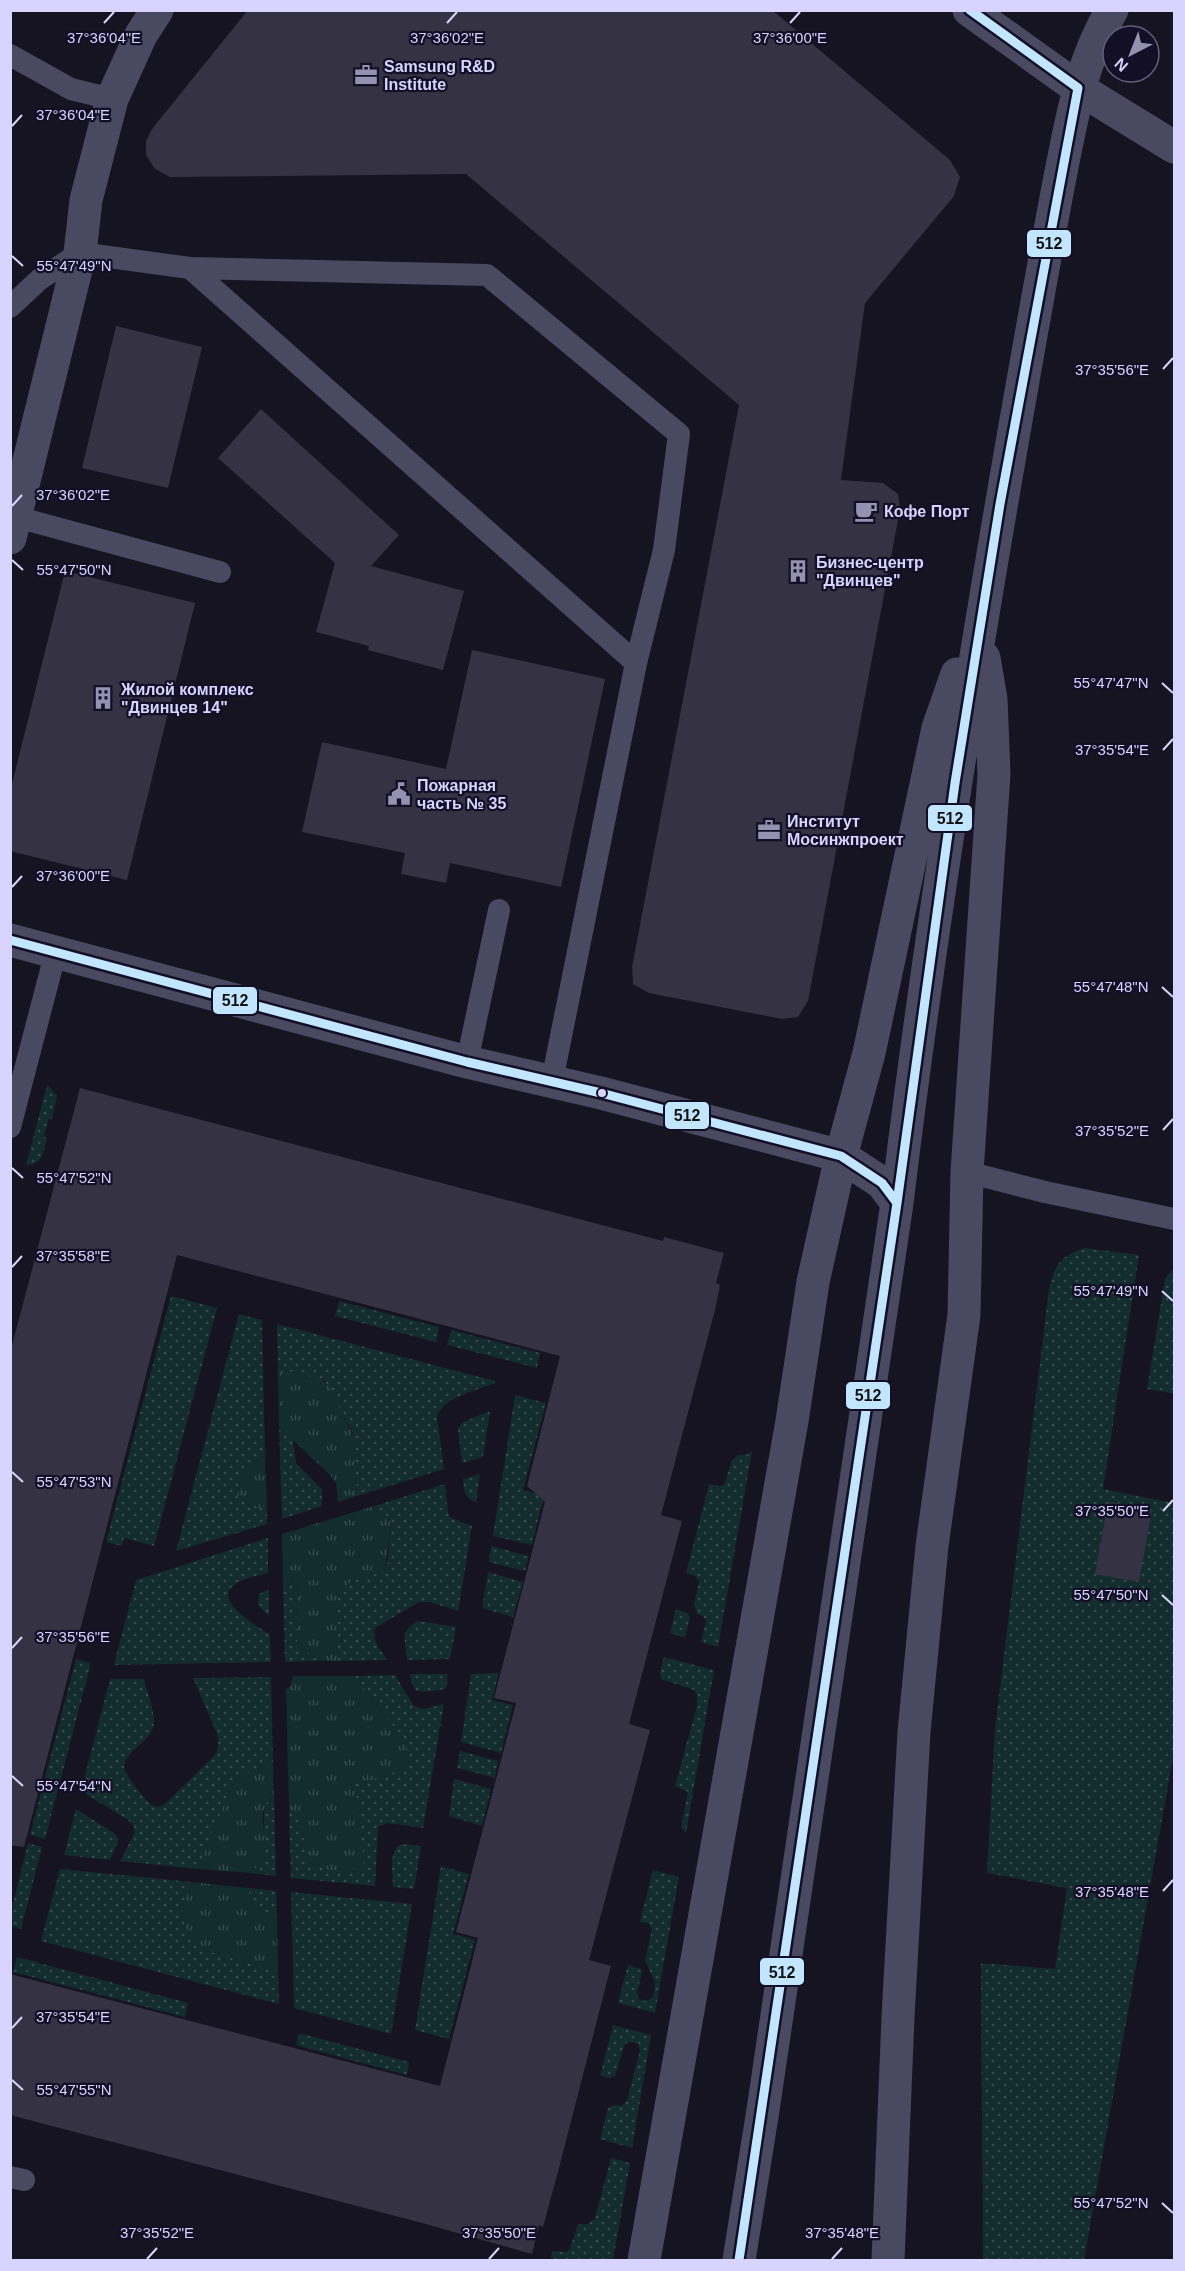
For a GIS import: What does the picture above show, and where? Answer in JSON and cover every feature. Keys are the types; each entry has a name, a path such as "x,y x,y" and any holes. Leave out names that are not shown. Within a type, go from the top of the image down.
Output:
{"street":[{"path":"13,527 80,253 86,200 112,99 141,35 157,10"},
{"path":"969,10 1078,88 1174,147"},
{"path":"739,2260 767,2086 979,630 1053,213 1078,88 1100,30 1112,10"},
{"path":"644,2260 792,1421 813,1282 841,1156 870,1053 938,728 957,673 979,630"},
{"path":"888,2260 898,2017 914,1732 932,1545 964,1315 967,1172 994,774 991,699 979,630"},
{"path":"10,940 467,1062 552,1081 841,1156 882,1183 897,1203"}],"lane":[{"path":"10,55 71,90 112,99"},
{"path":"10,307 40,279 80,253 190,268 487,275 679,434 664,550 636,663 552,1081"},
{"path":"190,268 636,663"},
{"path":"13,527 220,572"},
{"path":"467,1062 499,910"},
{"path":"10,1127 56,951"},
{"path":"967,1172 1045,1192 1174,1219"}],"green space":[{"path":"47,1085 57,1095 52,1119 49,1118 44,1137 47,1138 41,1157 36,1163 26,1165"},
{"path":"1085,1248 1139,1255 1103,1489 1174,1503 1174,1752 1084,2260 983,2260 981,1963 1055,1969 1067,1888 987,1873 995,1729 1049,1289 1056,1267 1060,1262 1070,1254"},
{"path":"1174,1268 1174,1394 1147,1389 1165,1279"},
{"path":"171,1296 217,1308 154,1546 124,1538 122,1546 106,1542"},
{"path":"339,1301 439,1327 436,1342 335,1316"},
{"path":"239,1314 262,1320 265,1456 243,1469 237,1496 255,1509 267,1506 267,1524 176,1551"},
{"path":"277,1324 495,1381 495,1383 461,1396 440,1410 437,1417 444,1469 357,1496 354,1435 325,1381 278,1368"},
{"path":"451,1330 540,1353 537,1368 447,1345"},
{"path":"278,1368 322,1380 330,1387 355,1440 357,1496 338,1502 336,1483 331,1476 279,1427"},
{"path":"515,1395 546,1403 523,1490 544,1496 532,1545 493,1536"},
{"path":"490,1411 483,1457 462,1463 458,1429 463,1422"},
{"path":"279,1427 293,1439 296,1463 322,1489 322,1506 282,1519"},
{"path":"752,1451 718,1647 701,1642 706,1621 703,1616 697,1614 694,1604 699,1582 695,1576 686,1573 709,1484 724,1485 732,1460 738,1455 746,1455"},
{"path":"265,1456 267,1506 255,1509 237,1496 243,1469"},
{"path":"480,1474 476,1502 467,1496 463,1479"},
{"path":"445,1484 448,1513 451,1518 472,1526 458,1611 430,1602 419,1602 375,1628 375,1641 387,1660 338,1661 337,1602 339,1591 349,1582 387,1565 390,1518 371,1507"},
{"path":"371,1507 390,1518 385,1568 378,1573 352,1581 339,1591 337,1602 338,1661 320,1661 300,1647 297,1640 296,1580 283,1584 282,1534"},
{"path":"268,1538 268,1573 240,1581 229,1592 229,1599 240,1613 270,1635 271,1662 114,1665 136,1580"},
{"path":"491,1546 529,1556 525,1571 489,1562"},
{"path":"488,1572 523,1582 513,1617 482,1608"},
{"path":"296,1580 297,1641 300,1647 320,1661 285,1662 283,1584"},
{"path":"269,1589 269,1617 258,1605 259,1594"},
{"path":"676,1609 687,1613 690,1617 685,1638 670,1633"},
{"path":"418,1621 456,1627 450,1659 407,1660 404,1634"},
{"path":"664,1657 714,1670 686,1833 681,1827 688,1792 675,1786 697,1706 697,1696 694,1690 661,1679 660,1673"},
{"path":"76,1659 91,1663 45,1839 30,1835"},
{"path":"499,1673 492,1700 513,1705 501,1753 461,1742 471,1674"},
{"path":"410,1674 448,1674 446,1689 416,1691"},
{"path":"395,1675 414,1706 423,1709 444,1704 423,1828 387,1823 378,1827 375,1886 291,1878 289,1810 297,1816 301,1823 305,1851 313,1865 355,1872 363,1865 355,1784 372,1780 404,1740 354,1676"},
{"path":"293,1676 354,1676 407,1747 409,1767 355,1784 364,1861 358,1871 348,1872 319,1867 310,1861 306,1854 298,1818 289,1810 286,1689 290,1687"},
{"path":"271,1677 273,1764 242,1775 232,1785 198,1869 120,1861 134,1834 134,1826 81,1791 110,1679 144,1679 153,1711 153,1728 145,1740 129,1755 124,1768 143,1796 152,1805 160,1807 213,1757 218,1748 216,1731 193,1678"},
{"path":"460,1751 498,1761 495,1778 457,1768"},
{"path":"273,1764 274,1797 264,1808 265,1846 260,1862 251,1873 198,1869 232,1785 242,1775"},
{"path":"454,1779 491,1789 482,1826 449,1816"},
{"path":"274,1797 276,1876 251,1873 264,1853 264,1805"},
{"path":"76,1809 114,1833 119,1839 110,1860 64,1855"},
{"path":"28,1843 42,1847 21,1929 11,1926 11,1911"},
{"path":"401,1844 421,1846 414,1889 393,1887 393,1857 397,1847"},
{"path":"441,1866 469,1874 453,1934 475,1940 449,2039 415,2030"},
{"path":"60,1869 192,1882 184,1902 183,1918 195,1942 203,1950 278,1970 279,2004 41,1941"},
{"path":"653,1870 679,1877 655,2013 618,2003 628,1965 641,1969 642,1972 637,1992 639,1999 646,2001 653,1997 655,1982 645,1961 652,1929 648,1923 640,1922"},
{"path":"192,1882 248,1888 253,1904 260,1911 277,1915 278,1970 199,1947 186,1928 182,1915"},
{"path":"248,1888 276,1891 277,1915 265,1913 256,1908"},
{"path":"291,1892 412,1904 391,2034 294,2008"},
{"path":"17,1957 188,2003 185,2017 13,1972"},
{"path":"613,2025 651,2035 632,2148 600,2139 608,2108 613,2105 622,2106 627,2100 640,2051 638,2043 628,2042 624,2046 615,2076 609,2078 600,2076"},
{"path":"299,2033 409,2062 407,2075 296,2045"},
{"path":"611,2158 630,2163 613,2260 551,2258 552,2251 567,2252 578,2224 588,2224 595,2218"}],"building":[{"name":"Бизнес-центр \"Двинцев\"","path":"248,10 772,10 950,160 960,177 954,196 865,303 841,480 883,483 898,494 900,509 808,1001 798,1017 782,1019 649,993 633,984 632,967 739,405 466,174 170,177 155,169 146,155 146,141 152,129"},
{"path":"116,326 202,347 168,488 82,468"},
{"path":"261,409 399,535 371,566 464,591 443,670 368,650 369,646 316,632 335,563 218,458"},
{"name":"Жилой комплекс \"Двинцев 14\"","path":"65,571 195,603 127,880 10,851 10,792"},
{"path":"472,650 605,679 561,887 450,863 446,883 401,874 405,853 302,832 322,742 446,769"},
{"path":"80,1088 663,1241 664,1237 724,1253 716,1283 720,1285 715,1310 661,1515 682,1521 629,1724 650,1730 589,1960 611,1966 543,2227 539,2225 532,2254 10,2115 10,1974 440,2086 478,1938 456,1932 516,1703 494,1698 545,1502 527,1486 560,1356 177,1255 24,1847 10,1845 10,1353"},
{"path":"1108,1502 1152,1509 1139,1582 1095,1574"}],"transit line":[{"name":"512","path":"739,2260 897,1203 955,783 1000,504 1078,88 970,10"},
{"name":"512","path":"10,940 467,1062 601,1093 841,1156 882,1183 897,1203"}],"place":[{"name":"Samsung R&D Institute","path":"366,75"},
{"name":"Кофе Порт","path":"866,511"},
{"name":"Бизнес-центр \"Двинцев\"","path":"798,571"},
{"name":"Жилой комплекс \"Двинцев 14\"","path":"103,698"},
{"name":"Пожарная часть № 35","path":"399,794"},
{"name":"Институт Мосинжпроект","path":"769,830"}]}
